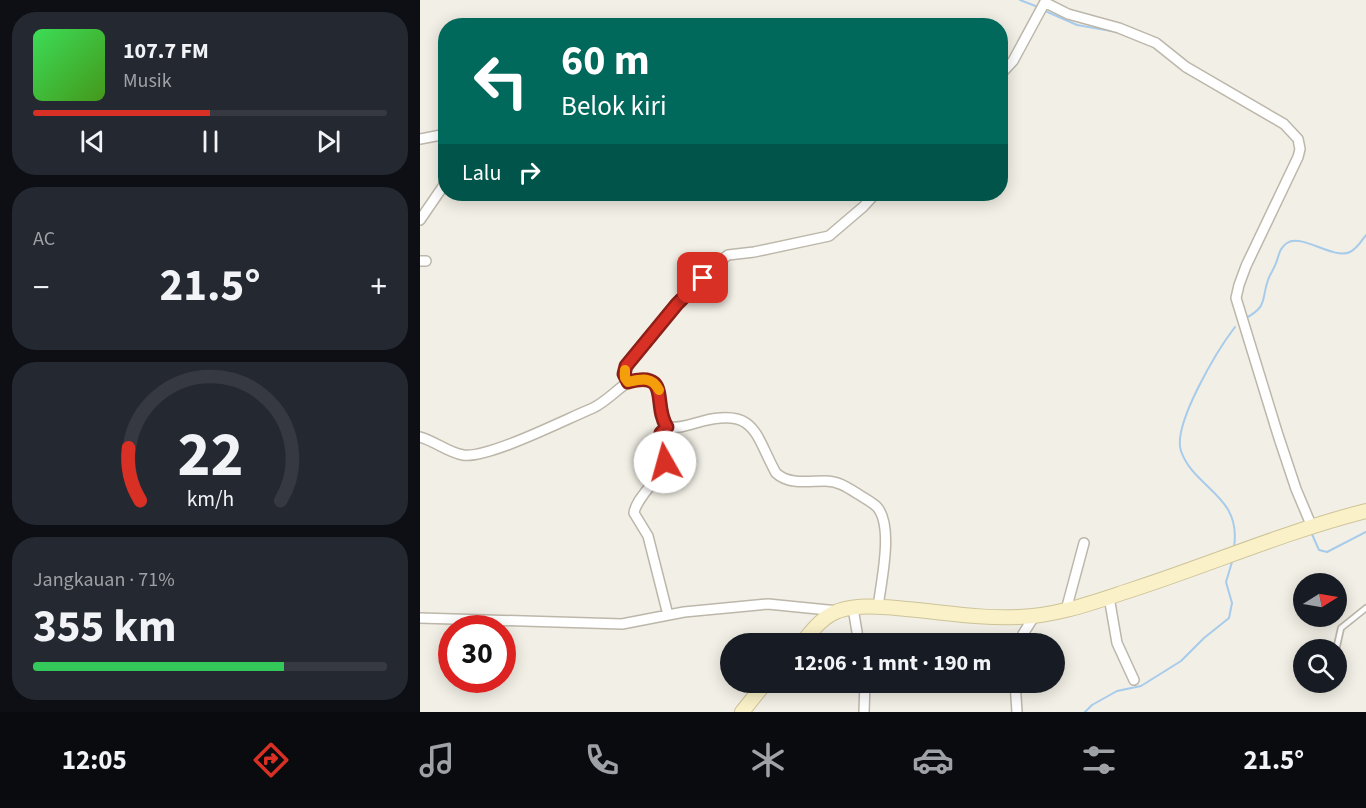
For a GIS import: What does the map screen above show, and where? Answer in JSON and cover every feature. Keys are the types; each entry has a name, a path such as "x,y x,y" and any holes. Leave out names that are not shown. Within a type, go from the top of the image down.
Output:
{"main road":[{"path":"811,633 822,621 839,611 853,608 878,607 995,617 1035,615 1066,610 1179,574 1245,549 1366,511"},
{"path":"742,712 757,693"}],"street":[{"path":"1008,67 1013,62 1038,12 1046,1 1068,14 1119,28 1156,43 1186,67 1284,124 1298,139 1300,149 1298,157 1246,266 1236,298 1278,435 1296,489 1312,527"},
{"path":"420,139 438,136"},
{"path":"420,220 438,194"},
{"path":"628,382 624,374 626,366 677,304 722,260 734,254 829,236 869,201"},
{"path":"420,437 454,453 477,455 602,404 628,382 646,379 655,384 658,389 662,418 667,427"},
{"path":"668,615 648,536 634,513 634,508 646,494 665,462 666,456 661,433 667,427 679,428 719,417 735,417 755,432 776,473 782,478 834,481 847,486 876,506 882,517 886,535 878,607"},
{"path":"1066,610 1084,543"},
{"path":"1109,597 1117,643 1134,680"},
{"path":"420,618 622,624 668,615 768,604 839,611"},
{"path":"853,608 857,633"},
{"path":"1024,633 1035,615"},
{"path":"864,712 865,693"},
{"path":"1016,693 1017,712"}],"lane":[{"path":"1338,639 1341,628 1366,608"}],"waterway":[{"path":"1020,0 1038,7"},
{"path":"1043,10 1077,25 1117,32"},
{"path":"1246,318 1261,306 1269,278 1284,245 1293,241 1301,241 1343,254 1355,249 1366,235"},
{"path":"1234,305 1237,316"},
{"path":"1234,547 1235,530 1231,515 1224,504 1187,464 1181,451 1180,439 1183,424 1198,388 1235,327"},
{"path":"1311,532 1319,550 1327,552 1366,532"},
{"path":"1085,712 1092,705 1117,691 1141,686 1181,661 1229,618 1232,603 1226,582 1232,562"}],"slow traffic":[{"path":"625,370 625,378 628,382 646,379 655,384 659,390"}],"route":[{"path":"665,462 666,456 661,433 667,427 662,418 658,389 655,384 646,379 628,382 624,374 626,366 677,304 703,278"}]}
